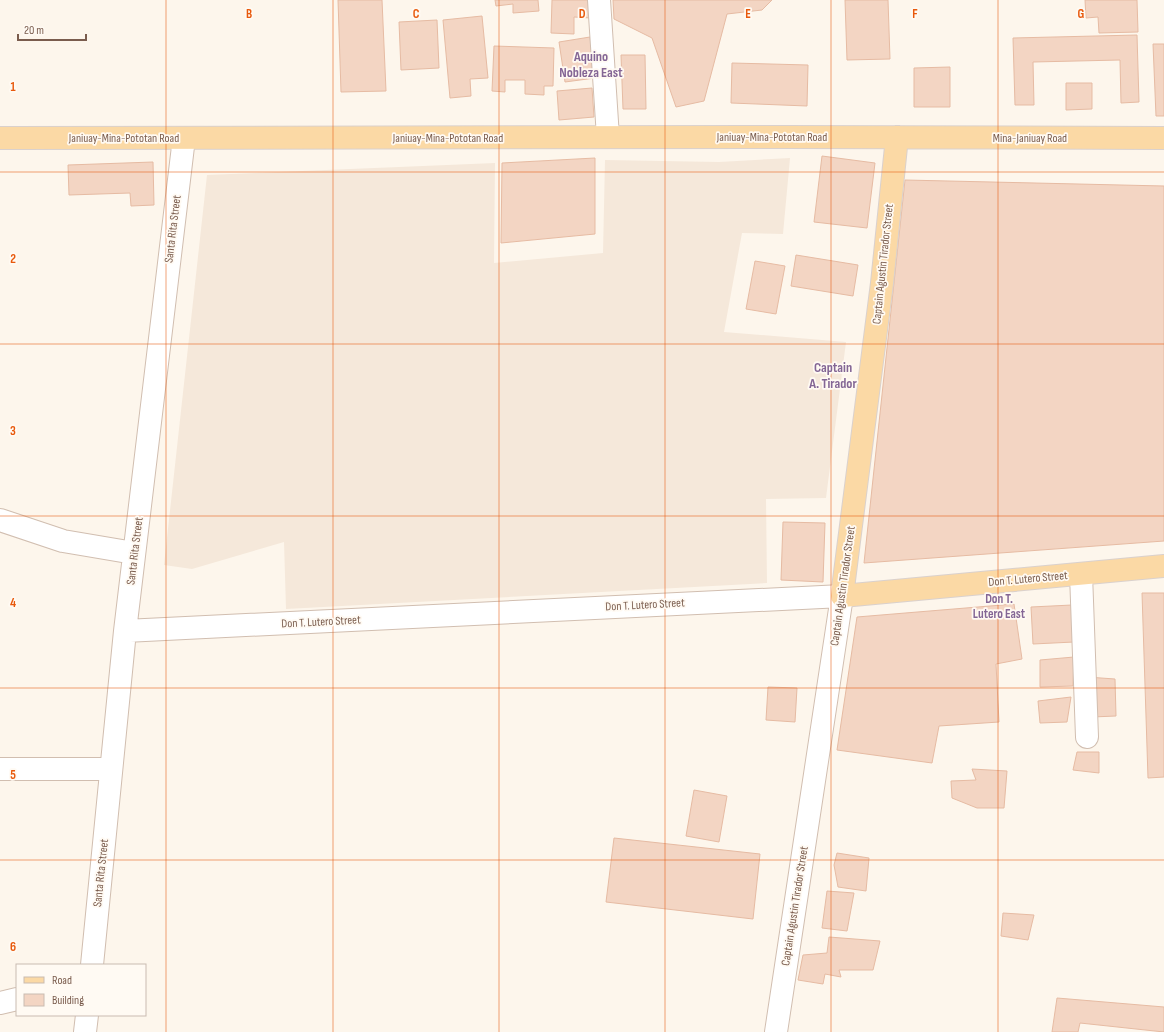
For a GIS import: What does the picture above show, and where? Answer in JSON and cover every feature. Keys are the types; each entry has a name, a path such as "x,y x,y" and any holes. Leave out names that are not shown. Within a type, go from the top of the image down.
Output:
{"main road":[{"name":"Janiuay-Mina-Pototan Road","path":"0,138 896,137"},
{"name":"Mina-Janiuay Road","path":"896,137 1164,138"},
{"name":"Captain Agustin Tirador Street","path":"842,596 882,283 896,137"},
{"name":"Don T. Lutero Street","path":"842,596 1164,566"}],"street":[{"path":"599,0 608,138"},
{"name":"Santa Rita Street","path":"92,964 125,631 184,138"},
{"path":"0,520 63,541 134,553"},
{"path":"1081,574 1087,737"},
{"name":"Don T. Lutero Street","path":"125,631 842,596"},
{"name":"Captain Agustin Tirador Street","path":"776,1032 842,596"},
{"path":"0,769 111,768"},
{"path":"0,1003 16,999"},
{"path":"85,1032 87,1016"}],"shaded area":[{"path":"790,158 783,234 742,233 724,332 846,342 826,498 766,499 767,583 286,609 284,542 192,569 164,565 207,175 495,163 494,263 603,253 605,160 719,162"}],"building":[{"path":"338,0 382,0 386,91 341,92"},
{"path":"495,0 538,0 539,11 513,13 513,4 496,6"},
{"path":"552,0 591,0 591,18 574,17 574,34 551,33"},
{"path":"613,0 772,0 762,10 727,14 704,101 676,107 652,38 614,19"},
{"path":"845,0 888,0 890,59 847,60"},
{"path":"1085,0 1137,0 1138,32 1099,33 1098,17 1086,18"},
{"path":"482,16 488,78 470,79 471,96 450,98 443,20"},
{"path":"437,20 439,68 401,70 399,22"},
{"path":"1137,35 1139,102 1121,103 1120,60 1033,62 1034,105 1015,105 1013,38"},
{"path":"590,37 595,78 565,82 559,42"},
{"path":"1153,44 1164,44 1164,116 1156,116"},
{"path":"494,46 554,48 553,86 544,86 544,95 525,94 525,80 505,80 505,92 492,91"},
{"path":"621,55 645,55 646,109 623,109"},
{"path":"732,63 808,65 807,106 731,103"},
{"path":"950,67 950,107 914,107 914,68"},
{"path":"1066,83 1092,83 1092,109 1066,110"},
{"path":"592,88 594,117 559,120 557,91"},
{"path":"822,156 875,163 867,228 814,222"},
{"path":"595,158 595,234 501,243 502,163"},
{"path":"153,162 154,205 131,206 130,193 69,195 68,165"},
{"path":"905,180 1164,186 1164,541 864,563"},
{"path":"796,255 858,265 853,296 791,286"},
{"path":"755,261 785,266 776,314 746,309"},
{"path":"783,522 825,523 823,582 781,580"},
{"path":"1142,593 1164,593 1164,777 1148,778"},
{"path":"1014,604 1022,659 996,664 999,722 939,726 932,763 837,750 857,617"},
{"path":"1072,605 1074,642 1033,644 1031,607"},
{"path":"1074,657 1073,686 1040,687 1040,660"},
{"path":"1087,677 1115,679 1116,716 1092,717"},
{"path":"768,687 797,688 795,722 766,720"},
{"path":"1071,697 1067,722 1040,723 1038,701"},
{"path":"1077,752 1099,752 1099,773 1073,770"},
{"path":"972,769 1007,771 1004,808 977,808 952,798 951,781 976,780"},
{"path":"694,790 727,796 719,842 686,836"},
{"path":"614,838 760,854 753,919 606,902"},
{"path":"837,853 869,858 866,891 838,887 834,865"},
{"path":"827,891 854,893 847,931 822,928"},
{"path":"1003,913 1034,915 1028,940 1001,936"},
{"path":"829,937 880,941 873,970 839,970 841,977 825,974 823,984 798,980 803,955 827,953"},
{"path":"1057,998 1164,1007 1164,1032 1080,1023 1078,1032 1052,1032"}],"district":[{"name":"Aquino Nobleza East","path":"591,64"},
{"name":"Captain A. Tirador","path":"833,376"},
{"name":"Don T. Lutero East","path":"999,606"}]}
